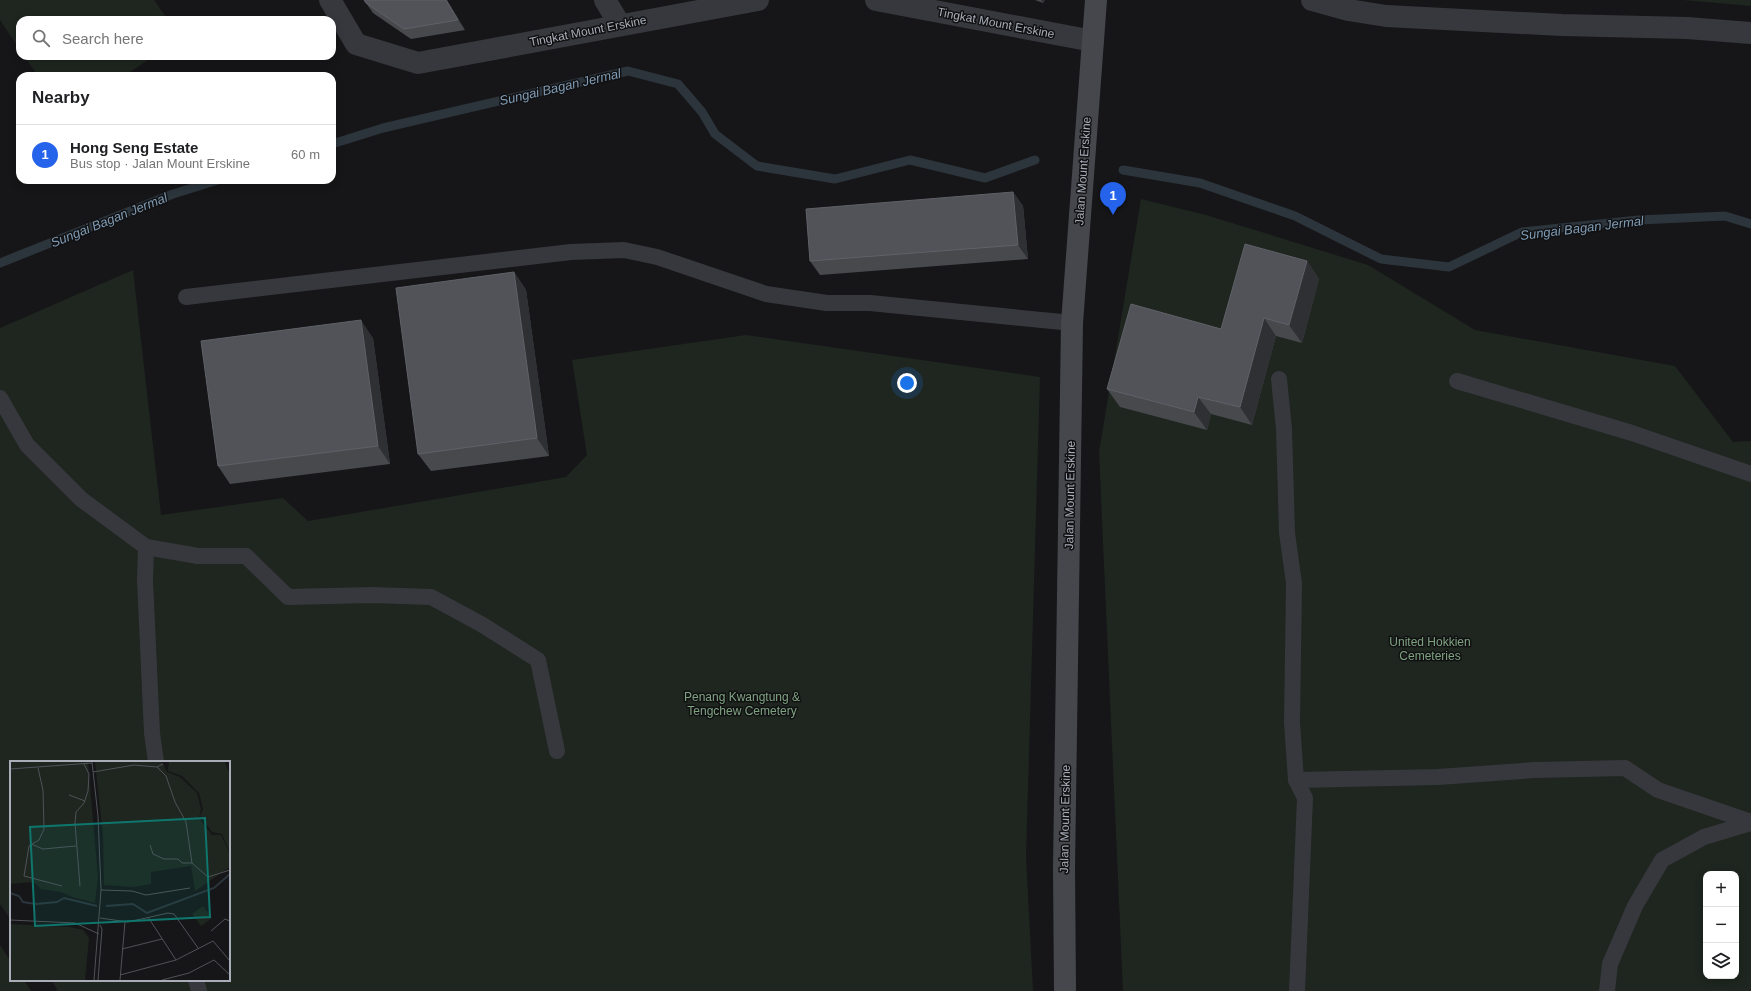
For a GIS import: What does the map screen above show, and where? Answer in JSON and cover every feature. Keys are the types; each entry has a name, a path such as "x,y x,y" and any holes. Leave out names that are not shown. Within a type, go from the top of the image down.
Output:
{"main road":[{"name":"Jalan Mount Erskine","path":"1065,991 1064,868 1072,323 1096,0"}],"street":[{"name":"Tingkat Mount Erskine","path":"330,0 356,44 418,64 758,0"},
{"path":"605,0 620,25"},
{"name":"Tingkat Mount Erskine","path":"876,0 1093,41"},
{"path":"1312,0 1348,10 1386,16 1562,25 1686,28 1751,33"}],"lane":[{"path":"186,297 572,252 624,250 657,257 766,294 827,303 870,303 1072,323"},
{"path":"1279,379 1284,429 1287,533 1294,583 1292,723 1296,780 1305,798 1297,991"},
{"path":"1457,381 1632,433 1751,474"},
{"path":"0,398 27,445 81,499 146,547 198,556 246,556 288,597 431,597 481,624 538,660 557,751"},
{"path":"146,547 145,580 152,733 156,761"},
{"path":"1296,780 1438,778 1535,770 1625,768 1658,790 1751,823"},
{"path":"1607,991 1610,964 1635,906 1662,860 1704,837 1751,823"},
{"path":"196,981 199,991"}],"green space":[{"path":"0,0 154,0 165,16 16,16 16,44 0,20"},
{"path":"1683,0 1751,0 1751,6"},
{"path":"27,60 148,60 130,72 35,72"},
{"name":"United Hokkien Cemeteries","path":"1141,199 1206,215 1368,265 1475,330 1675,366 1733,442 1751,441 1751,991 1123,991 1099,452"},
{"name":"Penang Kwangtung & Tengchew Cemetery","path":"133,270 161,515 283,498 308,521 566,477 587,455 572,360 746,335 1040,377 1026,857 1033,991 56,991 57,989 52,981 230,981 230,761 10,761 10,919 0,904 0,328"},
{"path":"0,945 10,960 10,981 25,981 31,991 0,991"}],"building":[{"path":"364,0 446,0 458,20 404,29 366,3"},
{"path":"1013,192 1018,245 810,261 806,209"},
{"path":"1245,244 1307,261 1289,325 1264,318 1240,407 1198,397 1194,412 1107,389 1131,304 1221,329"},
{"path":"514,272 537,438 418,454 396,288"},
{"path":"361,320 378,446 218,466 201,341"}],"waterway":[{"name":"Sungai Bagan Jermal","path":"336,143 383,128 628,71 678,84 702,112 715,134 757,166 835,179 910,160 985,178 1035,160"},
{"name":"Sungai Bagan Jermal","path":"1123,170 1200,183 1295,216 1381,259 1449,267 1522,232 1639,220 1725,216 1751,224"},
{"name":"Sungai Bagan Jermal","path":"0,263 173,194 205,184"}],"place":[{"name":"Hong Seng Estate","path":"1113,215"}]}
